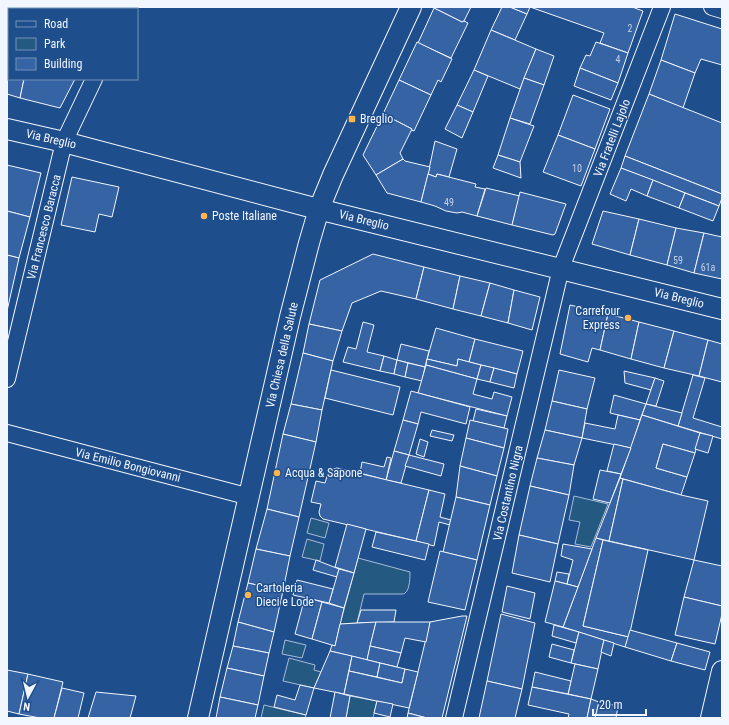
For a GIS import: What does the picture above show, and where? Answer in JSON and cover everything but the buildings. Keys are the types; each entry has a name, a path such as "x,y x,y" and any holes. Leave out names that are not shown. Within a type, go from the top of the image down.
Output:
{"street":[{"name":"Via Chiesa della Salute","path":"198,718 304,258 319,209 334,173 411,7"},
{"name":"Via Fratelli Lajolo","path":"561,268 662,7"},
{"path":"712,7 722,10"},
{"name":"Via Francesco Baracca","path":"7,379 64,142 94,80"},
{"name":"Via Breglio","path":"7,129 64,142 319,209 722,309"},
{"name":"Via Costantino Nigra","path":"454,718 561,268"},
{"name":"Via Emilio Bongiovanni","path":"7,434 250,497"},
{"path":"715,713 722,671"}],"green space":[{"path":"574,496 608,504 591,547 575,544 580,522 569,520"},
{"path":"311,518 329,523 325,538 307,533"},
{"path":"307,539 324,544 320,561 302,557"},
{"path":"358,558 410,572 409,586 407,591 403,594 364,594 357,623 340,624"},
{"path":"285,640 306,645 302,658 282,654"},
{"path":"289,658 315,665 314,670 321,672 314,688 283,681"},
{"path":"350,696 377,701 373,718 346,718"},
{"path":"264,705 306,715 305,718 261,718"}],"place":[{"name":"Breglio","path":"352,119"},
{"name":"Poste Italiane","path":"204,216"},
{"name":"Carrefour Express","path":"628,318"},
{"name":"Acqua & Sapone","path":"277,473"},
{"name":"Cartoleria Dieci e Lode","path":"248,595"}]}
